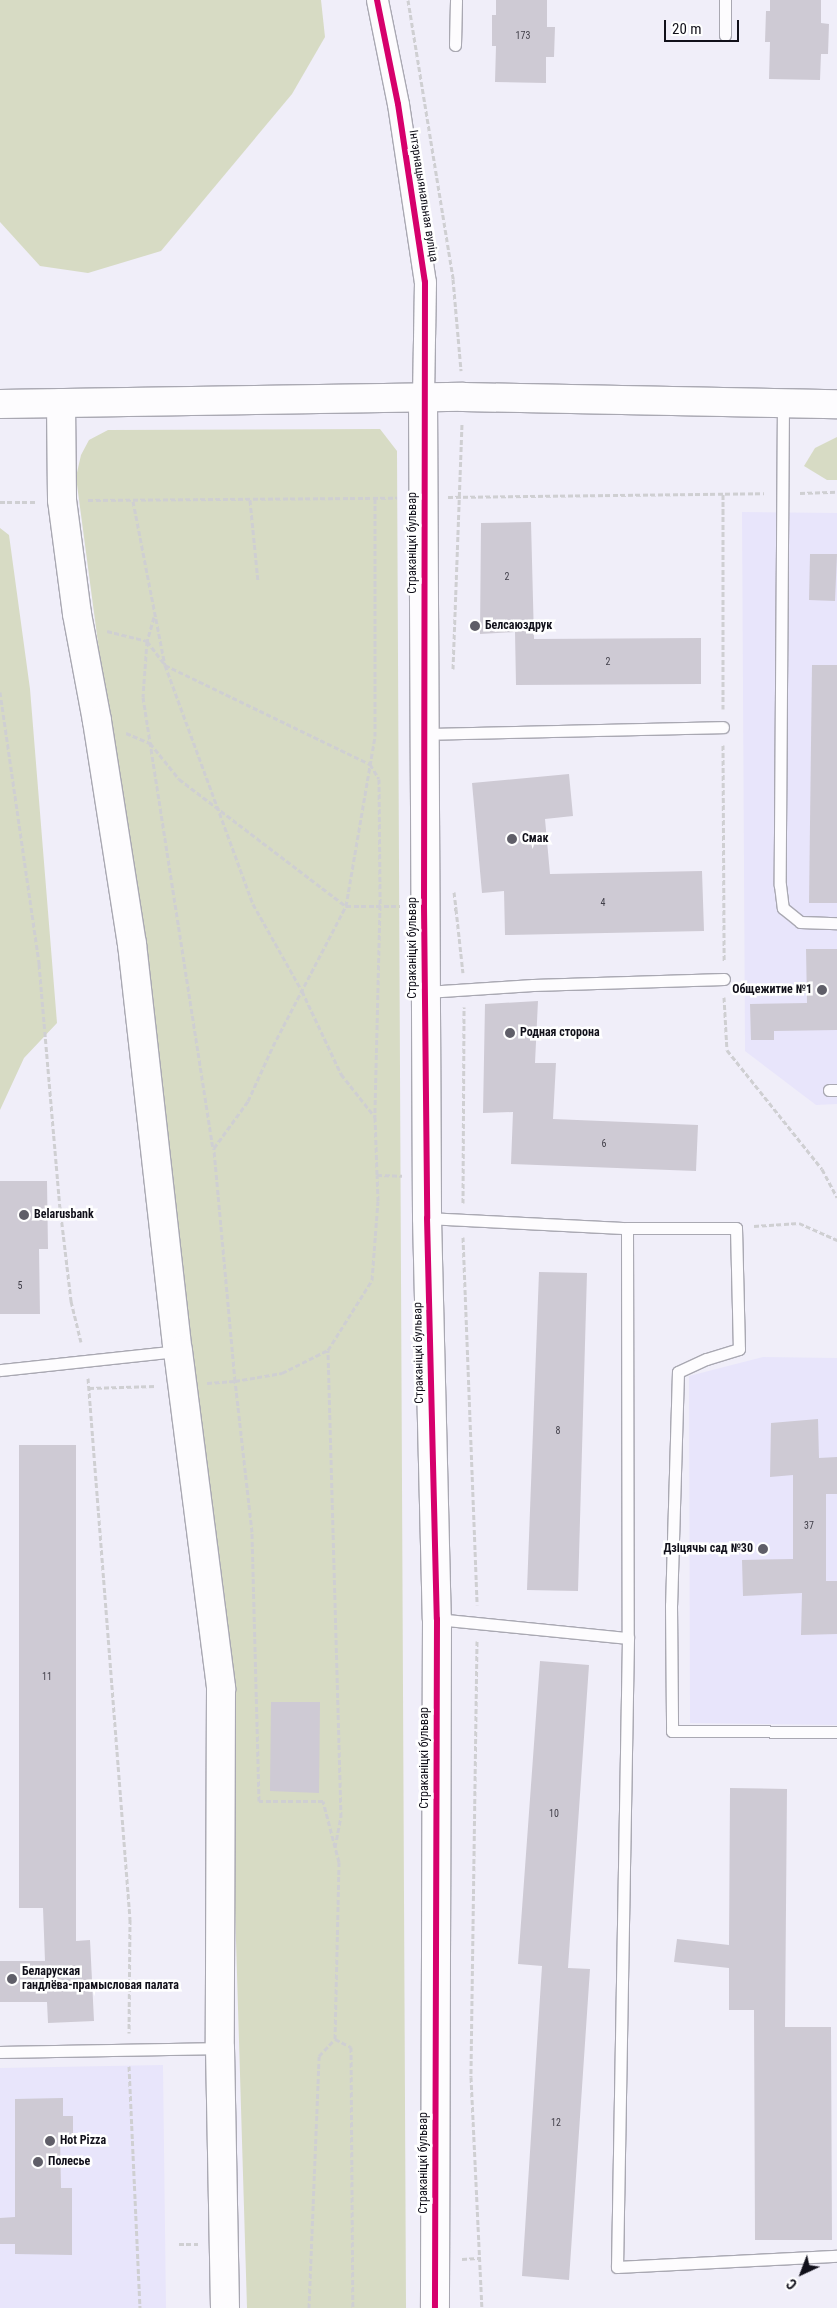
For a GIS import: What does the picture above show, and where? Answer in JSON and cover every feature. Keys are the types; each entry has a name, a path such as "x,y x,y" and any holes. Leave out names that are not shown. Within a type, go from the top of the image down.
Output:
{"street":[{"name":"Інтэрнацыянальная вуліца","path":"377,0 398,104 425,282 423,397"},
{"path":"0,404 423,397 837,404"},
{"name":"Страканіцкі бульвар","path":"423,397 424,992 427,1218 437,1619 435,2308"},
{"path":"61,402 62,500 79,624 97,721 132,944 178,1351 221,1688 220,2048 225,2308"}],"lane":[{"path":"455,45 456,0"},
{"path":"725,0 725,35"},
{"path":"783,402 780,885 783,908 800,922 837,923"},
{"path":"423,734 723,727"},
{"path":"424,992 724,979"},
{"path":"427,1218 627,1228 736,1228 739,1349 706,1359 678,1372 671,1605 672,1731 837,1732"},
{"path":"627,1228 628,1638 618,2267 837,2256"},
{"path":"0,1370 178,1351"},
{"path":"437,1619 628,1638"},
{"path":"0,2052 129,2048 220,2048"}],"path":[{"path":"0,502 62,500 133,502 837,492"},
{"path":"214,1148 248,1102 272,1046 346,906 375,736 375,498"},
{"path":"250,500 258,582"},
{"path":"133,502 165,665 253,904 302,990 341,1074 374,1117"},
{"path":"154,616 147,641 144,697 214,1148 235,1381 252,1532 259,1802 323,1802 339,1862 335,2039 319,2056 309,2308"},
{"path":"79,624 147,641 165,665 370,764 379,779 380,906 374,1117 378,1201 372,1280 328,1350 282,1373 235,1381 183,1385 89,1388"},
{"path":"0,692 39,964 60,1206 71,1301 86,1362 89,1388 130,1919 129,2048 140,2308"},
{"path":"179,779 346,906 424,906 456,909"},
{"path":"453,887 464,989 463,1220 477,1623 471,2077 478,2258 482,2308"},
{"path":"724,979 727,1050 822,1169 837,1197"},
{"path":"377,1175 427,1174"},
{"path":"736,1228 799,1223 837,1240"},
{"path":"328,1350 341,1817 335,1848"},
{"path":"335,2039 351,2047 353,2308"},
{"path":"455,2259 478,2258"}],"shaded area":[{"path":"742,512 837,513 837,1104 816,1105 745,1051"},
{"name":"Дзіцячы сад №30","path":"763,1357 837,1358 837,1725 690,1723 689,1376"},
{"path":"163,2065 166,2308 0,2308 0,2068"}],"green space":[{"path":"0,0 321,0 325,37 292,94 161,251 88,273 40,266 0,222"},
{"path":"380,429 397,451 406,2308 247,2308 226,1607 76,477 81,455 89,440 108,430"},
{"path":"837,437 837,480 827,480 804,466 815,448"},
{"path":"0,528 9,535 30,689 57,1023 24,1058 0,1110"}],"building":[{"path":"496,0 547,0 547,27 555,27 554,57 546,57 546,83 495,82 496,46 492,46 492,15 496,15"},
{"path":"770,0 821,0 821,23 829,24 828,54 821,54 820,80 769,79 770,42 765,42 766,11 770,11"},
{"path":"531,522 534,639 701,638 701,684 516,685 515,632 480,634 481,523"},
{"path":"810,554 837,554 835,601 809,600"},
{"path":"812,665 837,665 837,903 809,903"},
{"path":"569,774 573,816 545,819 550,874 702,871 704,931 505,935 504,891 482,893 472,783"},
{"path":"806,949 837,949 837,1030 774,1031 774,1040 751,1040 750,1004 807,1003"},
{"path":"538,1001 535,1063 556,1063 553,1119 698,1125 696,1171 511,1164 513,1112 483,1113 485,1004"},
{"name":"Belarusbank","path":"0,1181 47,1181 48,1249 39,1249 40,1314 0,1314"},
{"path":"539,1272 587,1273 578,1591 527,1590"},
{"path":"818,1419 819,1458 837,1457 837,1494 826,1494 826,1581 837,1581 837,1634 801,1635 802,1593 743,1596 742,1560 793,1559 793,1475 770,1477 771,1423"},
{"path":"19,1445 76,1445 76,1941 90,1940 94,2021 48,2023 47,2002 0,2002 0,1961 45,1961 43,1908 19,1908"},
{"path":"540,1661 589,1665 568,1968 590,1969 569,2280 522,2276 542,1966 518,1964"},
{"path":"271,1702 320,1702 319,1793 270,1791"},
{"path":"730,1788 787,1789 785,2027 831,2027 832,2240 755,2240 754,2010 729,2010 729,1968 674,1962 677,1939 729,1945"},
{"name":"Полесье","path":"63,2098 63,2116 73,2116 73,2136 60,2136 61,2188 72,2188 72,2255 15,2254 15,2244 0,2244 0,2218 15,2217 15,2099"}],"cycle path":[{"path":"377,0 398,104 425,282 424,906 427,1218 437,1619 435,2308"}],"place":[{"name":"Белсаюздрук","path":"475,626"},
{"name":"Смак","path":"512,839"},
{"name":"Общежитие №1","path":"822,990"},
{"name":"Родная сторона","path":"510,1033"},
{"name":"Belarusbank","path":"24,1215"},
{"name":"Дзіцячы сад №30","path":"763,1549"},
{"name":"Беларуская гандлёва-прамысловая палата","path":"12,1979"},
{"name":"Hot Pizza","path":"50,2141"},
{"name":"Полесье","path":"38,2162"}]}
